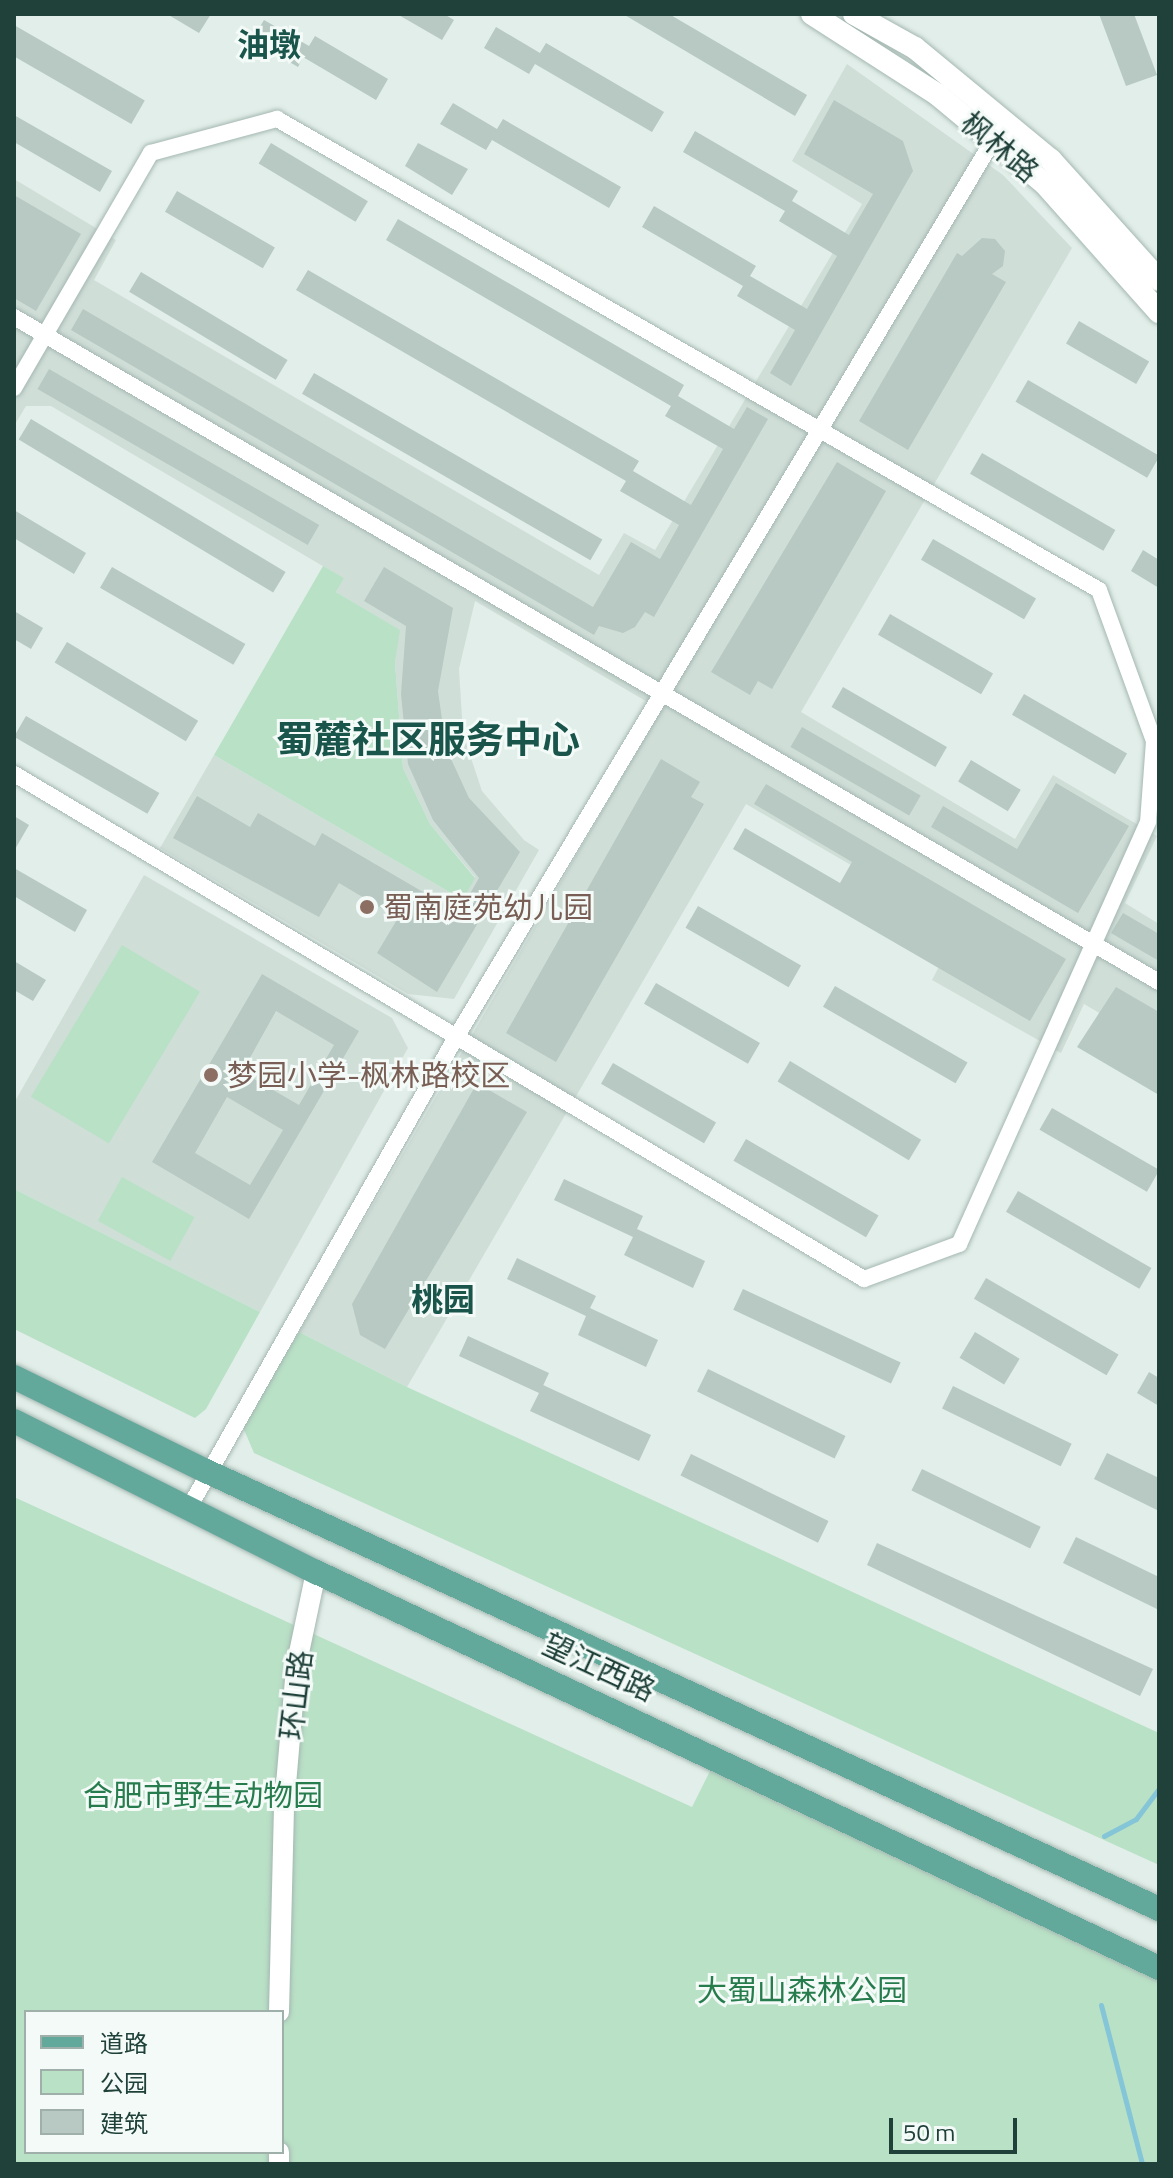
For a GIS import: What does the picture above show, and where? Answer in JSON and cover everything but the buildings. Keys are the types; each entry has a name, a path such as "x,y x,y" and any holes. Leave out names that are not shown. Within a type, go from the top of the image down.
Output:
{"main road":[{"name":"枫林路","path":"812,14 938,95 1051,160 1159,280"},
{"name":"枫林路","path":"854,14 915,48 999,131 1159,312"},
{"name":"望江西路","path":"14,1377 206,1471 1159,1909"},
{"name":"望江西路","path":"14,1421 190,1506 316,1572 1159,1968"}],"street":[{"path":"14,388 151,153 277,119 1099,590 1154,741 1148,822 1096,946 959,1244 864,1279 14,774"},
{"path":"190,1506 206,1471 456,1037 999,131"},
{"path":"14,317 659,695 1159,982"},
{"name":"环山路","path":"279,2010 284,1808 296,1667 316,1572"}],"shaded area":[{"path":"847,64 1003,175 1072,248 801,712 1015,839 1053,775 1157,836 1125,903 1159,924 1159,1048 1084,1004 1061,1053 932,980 959,928 746,804 407,1387 299,1332 661,710 475,601 459,669 463,734 482,791 524,840 539,850 454,999 408,994 160,848 214,755 463,900 475,877 430,824 403,768 395,663 399,630 336,592 343,578 51,406 26,406 14,426 14,179 116,240 94,280 599,575 624,533 655,550 862,204 792,161"},
{"name":"梦园小学-枫林路校区","path":"144,875 392,1018 408,1048 260,1312 14,1189 14,1103"}],"green space":[{"path":"323,566 344,578 336,592 400,630 395,663 403,768 430,824 475,878 463,900 214,755"},
{"path":"122,945 200,992 109,1144 31,1097"},
{"path":"122,1177 195,1217 170,1261 98,1221"},
{"path":"14,1189 260,1312 206,1409 195,1418 14,1329"},
{"path":"299,1332 407,1387 1159,1733 1159,1865 254,1453 242,1425"},
{"path":"14,1497 692,1807 717,1757 1159,1968 1159,2164 14,2164"}],"waterway":[{"path":"1104,1836 1136,1819 1159,1788"},
{"path":"1101,2005 1142,2164"}],"place":[{"name":"蜀南庭苑幼儿园","path":"367,907"},
{"name":"梦园小学-枫林路校区","path":"211,1075"}],"district":[{"name":"油墩","path":"269,44"},
{"name":"蜀麓社区服务中心","path":"428,740"},
{"name":"桃园","path":"443,1299"}],"park label":[{"name":"合肥市野生动物园","path":"203,1795"},
{"name":"大蜀山森林公园","path":"802,1990"}]}
